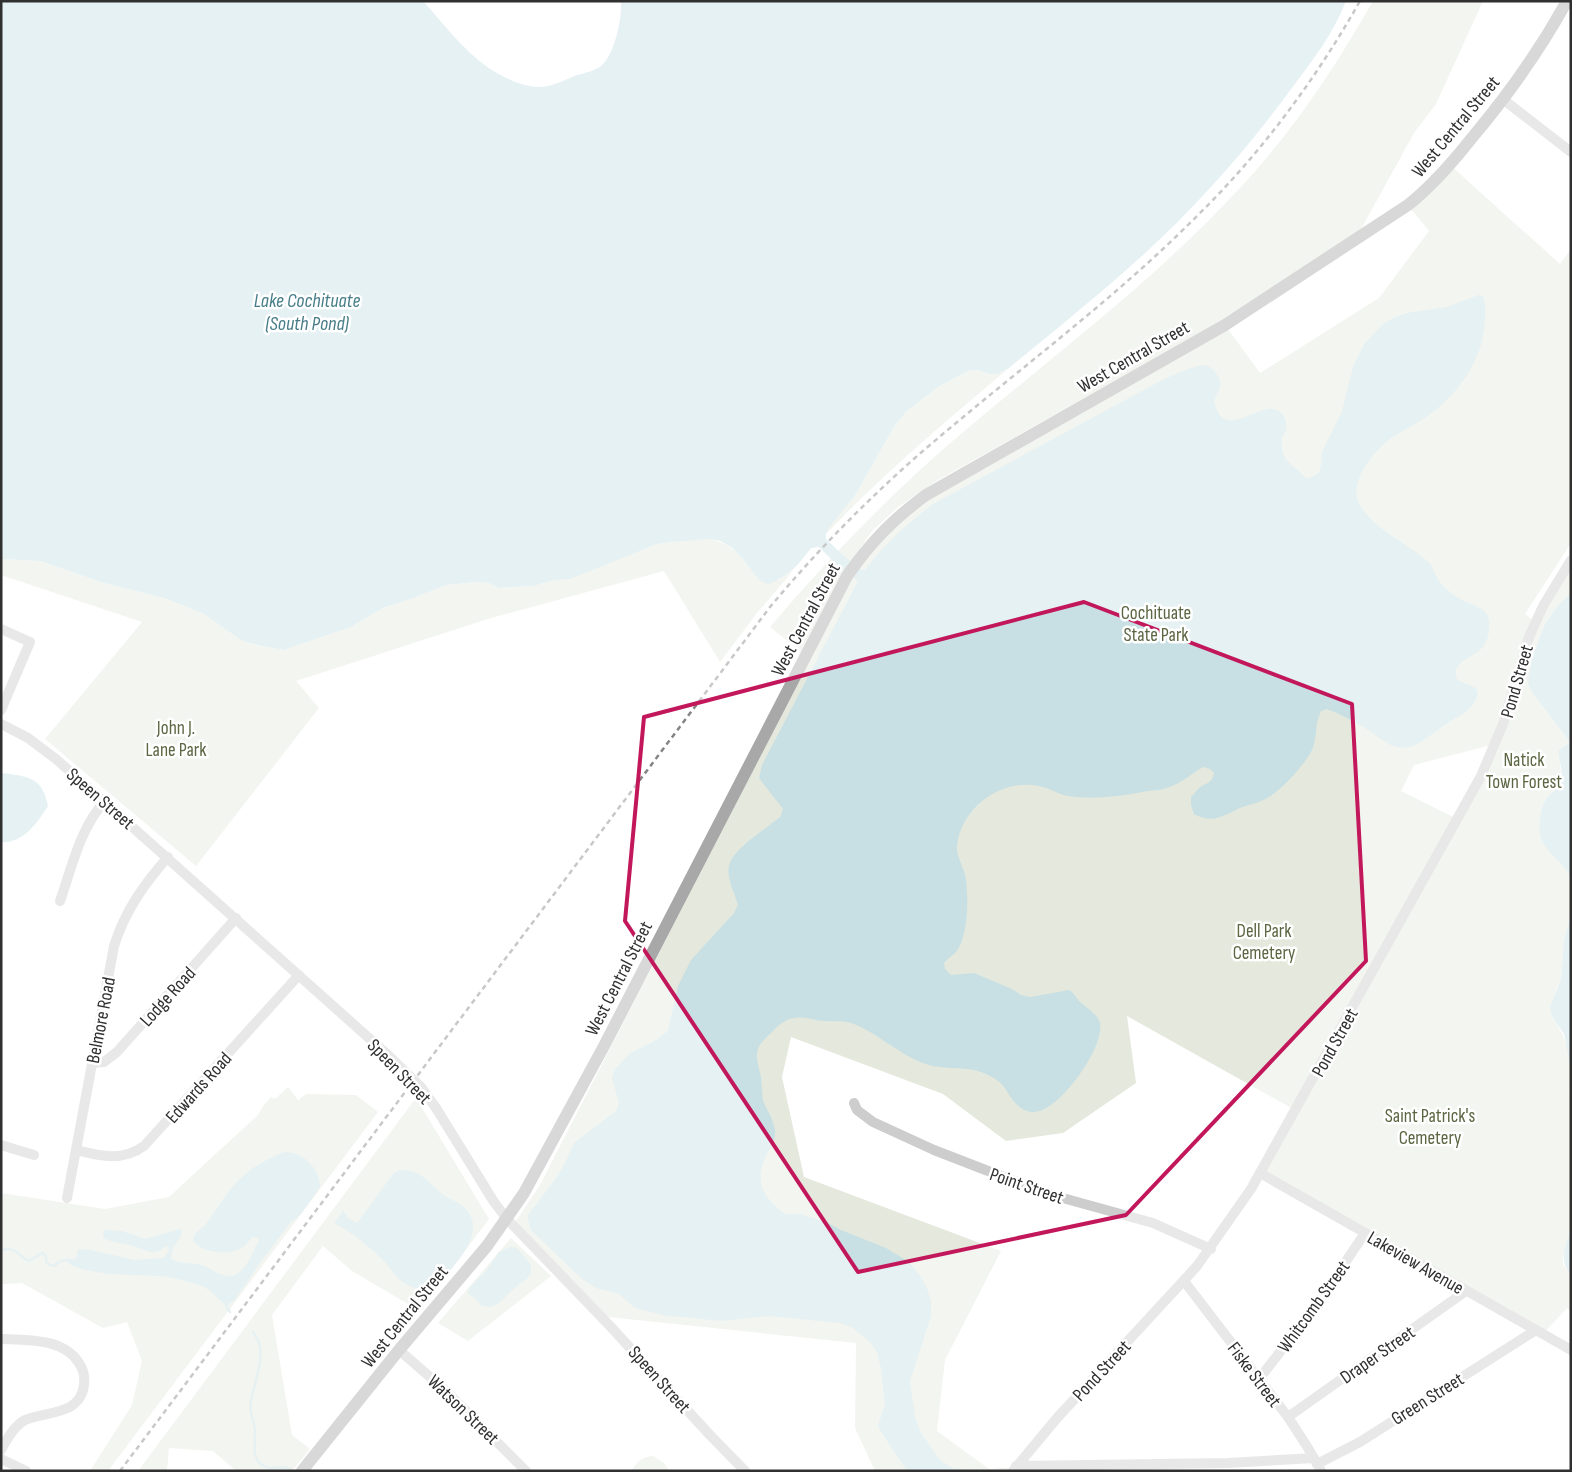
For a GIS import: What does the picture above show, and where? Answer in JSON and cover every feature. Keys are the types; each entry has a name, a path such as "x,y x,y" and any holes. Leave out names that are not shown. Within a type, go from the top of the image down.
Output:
{"main road":[{"name":"West Central Street","path":"302,1471 399,1350 487,1246 507,1219 536,1172 847,576 871,544 891,522 926,495 1225,325 1408,205 1450,165 1504,100 1523,74 1568,1"}],"street":[{"path":"1504,100 1571,152"},
{"name":"Pond Street","path":"1015,1469 1057,1418 1184,1281 1210,1249 1260,1174 1481,776 1503,724 1529,637 1543,606 1571,560"},
{"path":"1,629 30,642 1,710"},
{"name":"Speen Street","path":"1,724 42,748 105,801 388,1055 421,1087 494,1202 507,1219 745,1471"},
{"path":"60,901 87,826 105,801"},
{"name":"Belmore Road","path":"67,1198 117,938 135,899 168,857"},
{"name":"Lodge Road","path":"92,1063 104,1062 117,1052 236,918"},
{"name":"Edwards Road","path":"76,1150 104,1157 118,1157 132,1153 144,1146 299,975"},
{"name":"Point Street","path":"854,1103 857,1110 873,1122 934,1150 1052,1195 1153,1223 1210,1249"},
{"path":"1,1145 34,1154"},
{"name":"Lakeview Avenue","path":"1260,1174 1571,1350"},
{"name":"Whitcomb Street","path":"1259,1378 1318,1303 1365,1233"},
{"name":"Fiske Street","path":"1184,1281 1288,1417 1317,1464"},
{"name":"Draper Street","path":"1288,1417 1466,1290"},
{"name":"Green Street","path":"1317,1464 1360,1442 1536,1330"},
{"path":"1,1339 35,1341 62,1347 76,1358 80,1365 84,1382 80,1395 70,1407 55,1414 24,1421 12,1431 1,1450"},
{"name":"Watson Street","path":"399,1350 446,1391 526,1471"},
{"path":"1,1460 26,1471"},
{"path":"1015,1469 1228,1467 1317,1464"}],"highlighted area":[{"path":"1084,602 1352,704 1366,961 1126,1215 858,1272 625,921 644,717"}],"green space":[{"path":"1373,1 1483,1 1436,104 1414,133 1360,231 1209,328 938,480 898,507 872,531 836,583 801,652 770,627 812,579 901,488 948,445 1097,322 1169,258 1238,190 1276,146 1311,100"},
{"name":"Cochituate State Park","path":"1450,165 1560,264 1571,249 1571,543 1525,614 1535,622 1571,560 1571,593 1558,605 1544,626 1532,658 1534,695 1570,742 1558,751 1562,780 1557,789 1544,801 1545,845 1569,872 1571,878 1571,915 1564,939 1561,979 1556,990 1552,1016 1566,1042 1571,1072 1571,1230 1563,1256 1563,1264 1571,1275 1571,1312 1567,1308 1543,1334 1260,1173 1295,1110 1127,1016 1136,1083 1063,1133 1006,1141 943,1094 791,1037 782,1077 804,1177 1001,1251 945,1360 937,1431 989,1469 1032,1466 1041,1471 875,1471 855,1428 856,1343 608,1317 516,1221 540,1185 830,620 853,567 891,522 1225,325 1260,373 1379,298 1429,231 1408,205","holes":["1495,744 1457,819 1401,791 1414,765"]},
{"path":"1009,368 892,469 826,534 828,528 856,494 895,425 907,411 938,387 968,371 978,370 989,374 998,374"},
{"name":"John J. Lane Park","path":"710,539 726,545 738,554 759,580 779,580 793,571 757,613 720,662 664,571 491,618 296,681 319,708 196,866 45,739 142,622 1,575 1,559 40,561 104,583 164,598 204,614 242,641 284,650 351,627 383,608 446,585 477,582 489,583 499,588 534,586 554,580 570,578 657,544"},
{"path":"288,1087 298,1100 306,1094 356,1095 378,1112 108,1471 90,1471 132,1405 142,1361 127,1322 103,1328 22,1283 1,1284 1,1193 105,1209 169,1197 258,1115 271,1097 275,1099"},
{"path":"416,1098 489,1219 418,1310 352,1271 323,1246 272,1315 292,1435 310,1449 292,1471 236,1471 213,1451 169,1448 167,1471 138,1471"},
{"path":"511,1238 551,1276 468,1341 438,1323"},
{"path":"653,1456 664,1463 669,1471 631,1471 640,1460"}],"water":[{"name":"Lake Cochituate (South Pond)","path":"1,1 423,1 457,40 486,66 515,82 528,86 542,87 592,71 601,66 614,45 620,17 621,1 1346,1 1335,24 1307,68 1240,154 1183,216 1110,284 1009,368 998,374 989,374 978,370 968,371 938,387 907,411 895,425 856,494 826,534 826,539 844,556 862,570 865,570 896,535 933,504 1166,378 1187,369 1204,365 1214,371 1219,379 1220,388 1214,400 1218,412 1224,419 1240,419 1266,409 1274,409 1280,412 1286,424 1286,430 1282,437 1284,456 1306,478 1310,478 1319,473 1322,452 1342,411 1353,367 1364,344 1383,324 1407,313 1446,307 1479,295 1483,296 1485,313 1482,341 1474,363 1462,383 1438,408 1393,437 1378,450 1364,468 1357,488 1357,498 1361,507 1376,524 1431,564 1434,573 1442,585 1455,596 1486,613 1489,625 1487,640 1480,650 1459,665 1456,674 1457,680 1476,688 1478,694 1469,709 1422,741 1406,748 1387,743 1365,728 1332,711 1327,709 1321,711 1317,721 1315,742 1311,752 1288,781 1265,799 1218,818 1212,819 1194,814 1191,805 1191,797 1200,787 1211,780 1214,773 1210,769 1203,767 1176,784 1162,789 1118,796 1088,798 1068,796 1043,787 1025,785 998,791 986,798 975,808 966,819 960,832 957,846 966,883 967,916 965,927 960,946 944,963 945,969 951,975 974,973 1012,989 1021,995 1030,997 1069,990 1094,1013 1100,1023 1100,1034 1088,1062 1067,1090 1044,1109 1034,1112 1024,1110 1016,1104 996,1079 986,1074 979,1071 938,1067 923,1063 905,1055 863,1028 850,1023 802,1018 791,1019 785,1021 766,1037 759,1047 757,1057 763,1100 771,1117 775,1133 774,1141 762,1165 761,1182 766,1195 785,1214 800,1214 828,1223 886,1248 909,1262 919,1274 927,1288 931,1301 931,1316 910,1381 915,1417 921,1433 940,1460 952,1468 978,1471 907,1471 878,1425 885,1405 881,1368 877,1352 871,1343 853,1328 840,1323 769,1316 721,1321 666,1316 635,1308 619,1294 596,1288 582,1279 531,1230 528,1219 528,1215 557,1177 574,1143 616,1111 619,1103 612,1078 615,1069 630,1053 653,1042 668,1031 678,986 691,960 734,913 738,905 728,871 732,859 751,839 780,817 783,809 759,778 762,765 858,581 837,565 819,547 811,548 787,574 768,584 759,580 732,548 720,541 710,539 672,542 657,544 570,579 554,580 534,586 499,588 489,583 477,582 446,585 383,608 351,627 284,650 242,641 204,614 164,598 104,583 40,561 1,559"},
{"path":"1571,593 1571,878 1564,867 1545,846 1540,834 1541,814 1544,803 1557,788 1562,778 1558,751 1570,742 1534,695 1528,684 1532,658 1544,626 1558,605"},
{"path":"1,773 26,777 38,784 46,796 48,806 29,831 9,842 1,842"},
{"path":"1571,915 1571,1069 1564,1034 1552,1016 1550,1007 1561,979 1564,939"},
{"path":"284,1152 298,1155 309,1162 317,1173 320,1187 300,1215 291,1222 260,1263 234,1301 226,1305 206,1288 187,1281 160,1276 95,1272 72,1265 66,1260 68,1258 74,1260 77,1256 77,1250 86,1249 135,1260 163,1258 169,1251 168,1246 151,1252 111,1241 104,1238 103,1234 105,1230 122,1231 145,1239 180,1229 182,1231 181,1236 173,1248 171,1259 178,1262 202,1265 223,1275 230,1276 236,1274 246,1266 259,1241 258,1238 253,1237 244,1247 231,1252 216,1252 197,1245 193,1241 194,1238 238,1180 258,1165"},
{"path":"400,1170 413,1171 423,1177 444,1195 464,1207 473,1222 473,1230 468,1246 448,1274 432,1288 416,1288 403,1282 367,1246 334,1223 343,1211 349,1219 357,1223 394,1173"},
{"path":"1571,1230 1571,1275 1565,1264 1564,1253"},
{"path":"510,1247 517,1248 531,1265 531,1273 527,1279 499,1303 491,1307 482,1306 475,1298 468,1294 469,1288 486,1271 499,1252"}],"waterway":[{"path":"1,1250 14,1251 29,1261 42,1253 46,1256 46,1262 54,1266 60,1261 68,1260"},
{"path":"228,1303 226,1306 230,1312"},
{"path":"253,1332 260,1348 260,1365 250,1404 255,1430 255,1456 267,1468 283,1467 290,1469"}],"railway":[{"path":"120,1471 770,607 822,548 897,474 1130,279 1222,191 1286,114 1325,58 1360,1"}],"park label":[{"name":"Natick Town Forest","path":"1524,770"},
{"name":"Dell Park Cemetery","path":"1264,941"},
{"name":"Saint Patrick's Cemetery","path":"1430,1126"}]}
